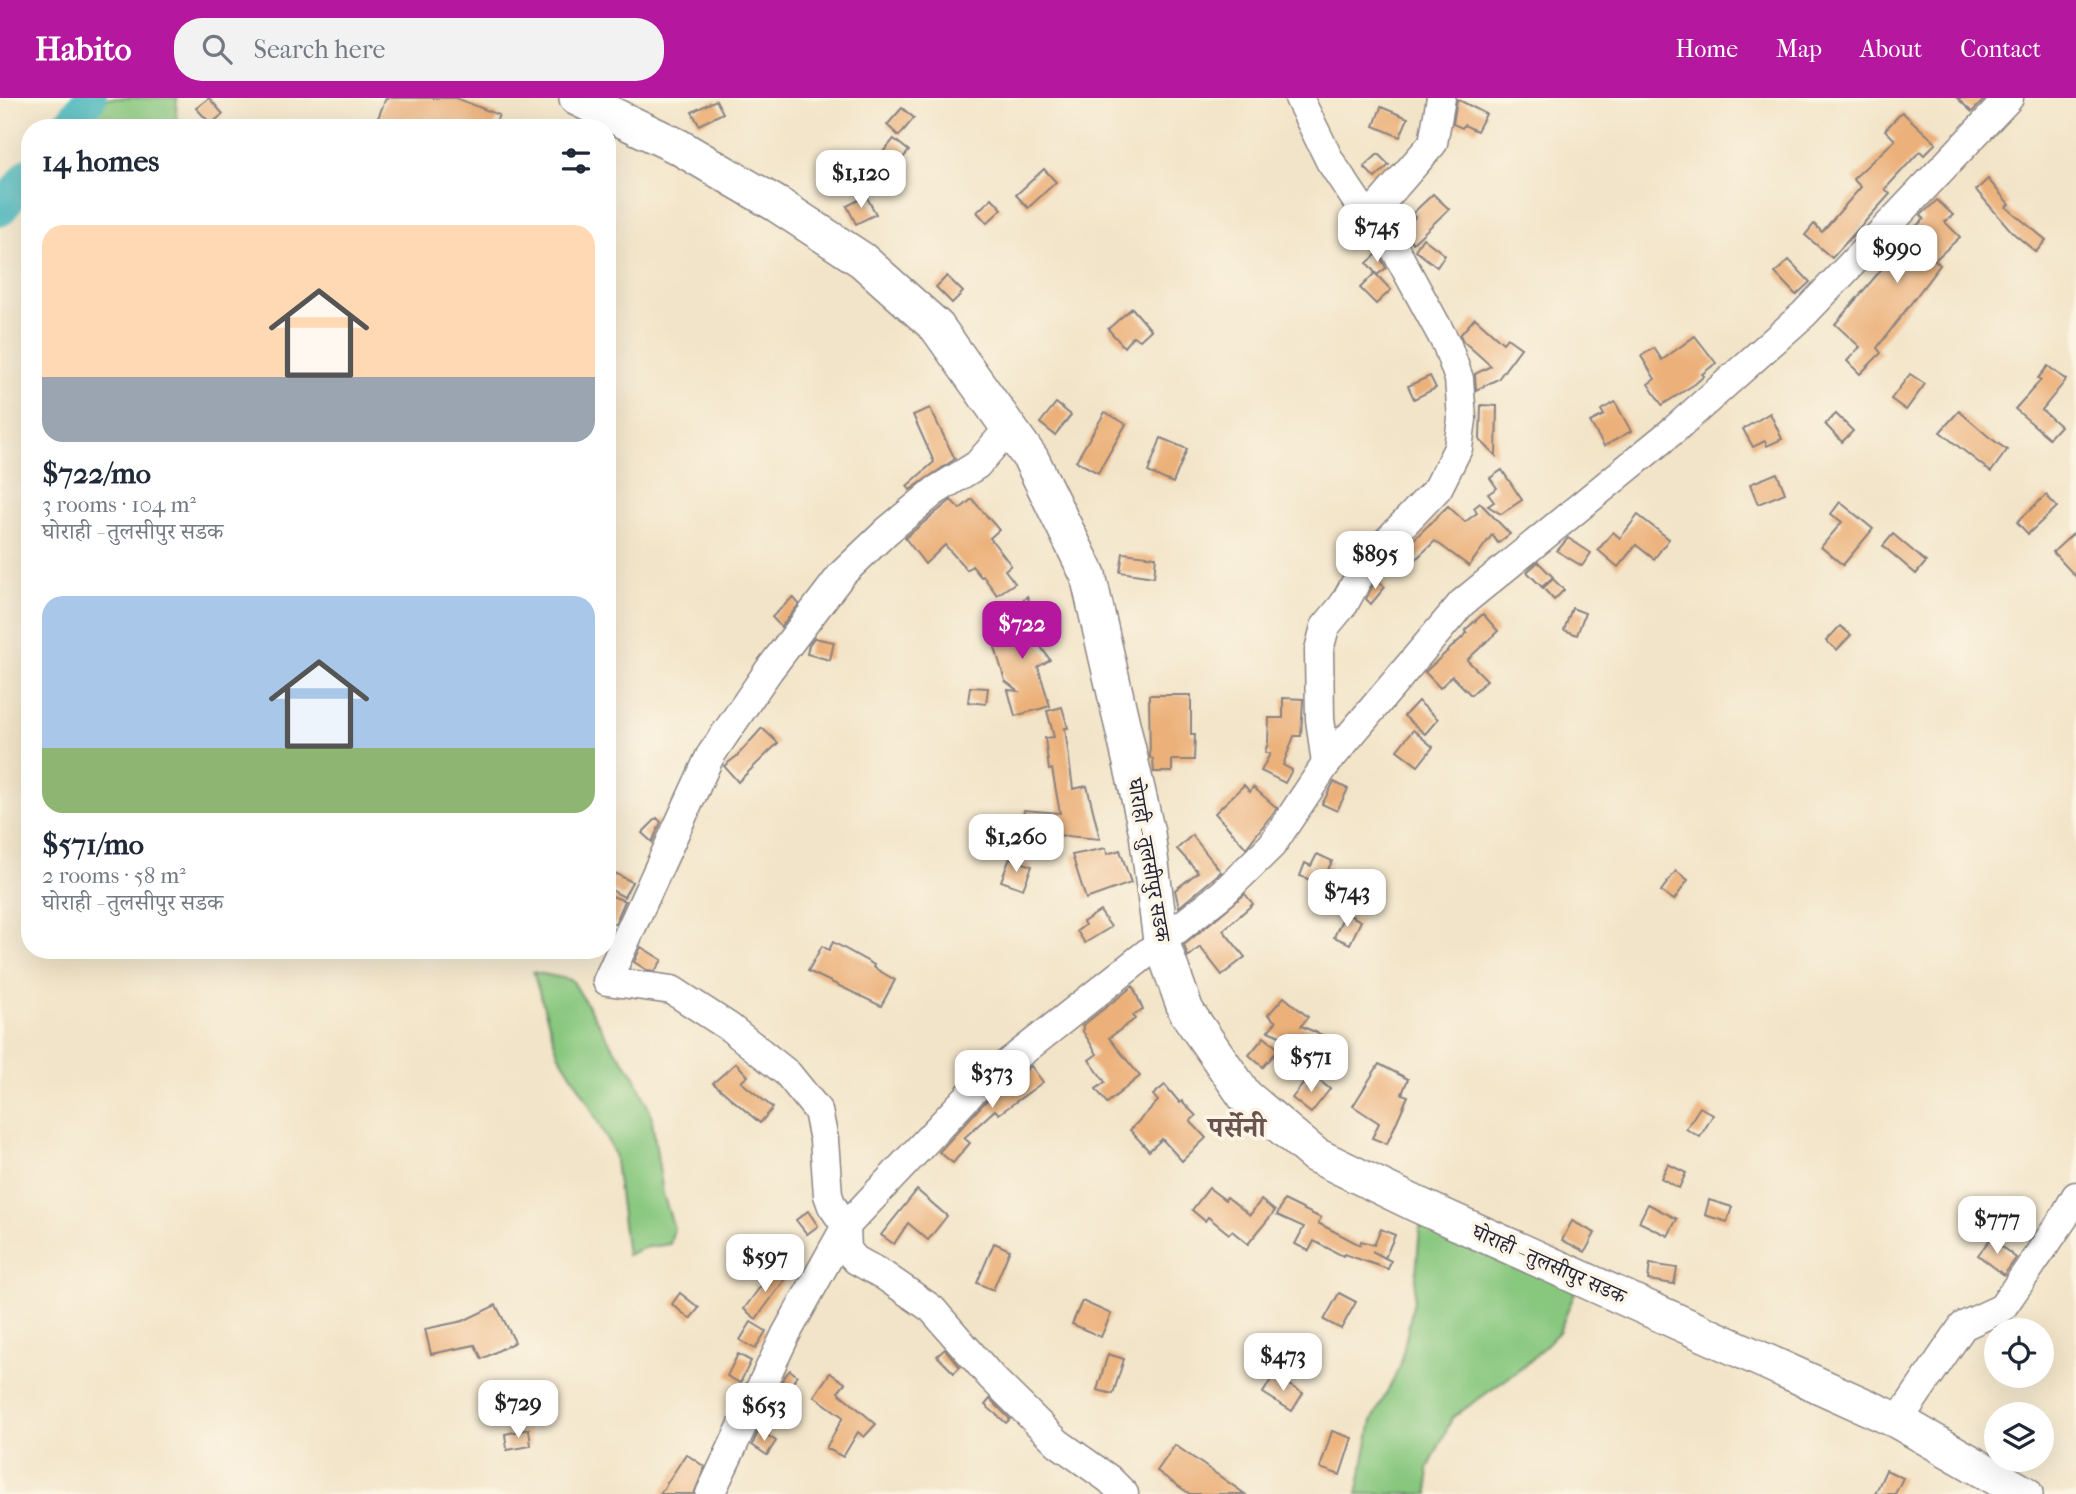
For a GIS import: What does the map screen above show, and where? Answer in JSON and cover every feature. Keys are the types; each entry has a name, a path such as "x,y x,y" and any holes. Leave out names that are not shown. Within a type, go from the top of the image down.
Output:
{"main road":[{"name":"घोराही - तुलसीपुर सडक","path":"577,98 679,147 778,205 862,260 937,327 974,375 1031,459 1088,575 1147,833 1161,941 1186,1011 1245,1096 1315,1155 1441,1216 1898,1421 2025,1494"}],"street":[{"path":"1298,98 1330,161 1368,218 1390,240 1447,345 1459,379 1462,419 1458,448 1438,488 1367,562 1344,604 1325,627 1319,650 1321,719 1326,764"},
{"path":"1368,218 1433,143 1441,98"},
{"path":"710,1494 786,1334 846,1226 974,1090 1223,893 1272,845 1326,764 1462,603 1675,429 1804,314 2009,98"},
{"path":"1009,429 977,465 935,491 887,531 842,574 769,670 710,755 607,981 672,990 729,1027 788,1074 818,1111 824,1140 828,1195 846,1226 847,1250 856,1261 883,1275 932,1309 992,1378 1058,1443 1109,1479 1124,1494"},
{"path":"1898,1421 1963,1326 2001,1308 2076,1196"}],"green space":[{"path":"108,98 177,98 178,119 90,119 94,110"},
{"path":"533,972 572,980 612,1046 635,1076 651,1114 663,1194 674,1228 670,1244 643,1248 627,1255 614,1153 583,1093 558,1053"},
{"path":"1420,1226 1488,1251 1576,1290 1559,1332 1526,1365 1452,1418 1428,1469 1429,1494 1357,1494 1372,1421 1400,1367 1414,1300"}],"building":[{"path":"209,98 223,114 217,119 206,119 196,108"},
{"path":"386,98 456,98 499,115 497,119 378,119"},
{"path":"1957,98 1986,98 1972,112"},
{"path":"1457,99 1486,114 1477,131 1464,125 1462,128 1453,124"},
{"path":"716,100 723,113 699,125 692,112"},
{"path":"1381,107 1408,118 1400,137 1374,126"},
{"path":"902,108 914,118 899,136 887,125"},
{"path":"1902,112 1936,143 1924,155 1920,151 1885,189 1890,194 1832,258 1805,235 1814,224 1822,232 1861,187 1853,179 1895,140 1885,130"},
{"path":"894,139 909,151 890,173 876,160"},
{"path":"1378,154 1389,165 1375,178 1364,167"},
{"path":"1044,169 1056,182 1028,208 1016,195"},
{"path":"1988,179 2009,204 2006,207 2046,240 2036,252 2013,233 1976,190"},
{"path":"1433,194 1449,209 1413,243 1404,231 1415,217 1412,214"},
{"path":"866,196 876,214 856,224 847,206"},
{"path":"992,198 1002,209 987,223 977,212"},
{"path":"1937,200 1953,215 1945,222 1960,237 1935,260 1940,265 1877,348 1881,353 1860,374 1847,361 1860,347 1835,324 1898,250 1894,246 1924,219 1921,215"},
{"path":"1423,238 1445,255 1437,267 1415,250"},
{"path":"1378,253 1386,268 1377,275 1367,263"},
{"path":"1789,260 1810,282 1796,295 1775,273"},
{"path":"1375,273 1391,290 1376,304 1360,288"},
{"path":"947,276 963,292 952,303 936,287"},
{"path":"1132,308 1151,330 1140,340 1133,336 1124,347 1108,329"},
{"path":"1475,318 1503,343 1507,338 1521,348 1498,379 1476,390 1475,374 1491,366 1463,341 1460,335"},
{"path":"1695,336 1716,363 1702,374 1704,376 1695,384 1662,405 1648,384 1655,379 1641,356 1654,348 1662,360"},
{"path":"2048,366 2066,380 2042,410 2060,426 2049,438 2015,409 2041,380 2038,378"},
{"path":"1910,374 1925,384 1906,410 1891,399"},
{"path":"1430,376 1436,388 1414,399 1408,386"},
{"path":"1615,402 1631,431 1604,446 1590,422 1604,415 1601,410"},
{"path":"1056,403 1071,415 1055,435 1040,423"},
{"path":"1481,405 1497,406 1496,456 1480,440"},
{"path":"930,408 955,459 910,490 907,486 934,462 913,415"},
{"path":"1959,411 2007,450 1991,472 1940,432"},
{"path":"1105,412 1126,424 1098,473 1076,461"},
{"path":"1770,413 1782,439 1767,446 1765,441 1753,447 1743,429"},
{"path":"1836,414 1853,431 1842,442 1825,424"},
{"path":"1161,438 1187,449 1173,483 1148,472"},
{"path":"1502,470 1522,500 1501,514 1488,506 1494,502 1488,494 1497,488 1490,478"},
{"path":"1777,473 1785,493 1758,504 1750,484"},
{"path":"2046,495 2057,507 2028,534 2017,522"},
{"path":"972,499 999,530 990,538 1011,565 1005,570 1015,583 997,595 983,576 972,566 967,570 945,545 925,564 905,538 951,500 960,509"},
{"path":"1840,502 1873,529 1843,565 1821,547 1842,522 1831,514"},
{"path":"1480,503 1510,534 1498,543 1492,535 1469,566 1435,541 1416,559 1405,548 1448,506 1465,522 1477,513 1474,508"},
{"path":"1638,515 1669,539 1654,559 1636,545 1618,567 1598,550 1613,532 1620,538"},
{"path":"2076,531 2076,577 2053,552"},
{"path":"1893,534 1926,562 1916,574 1883,546"},
{"path":"1568,538 1591,553 1582,566 1557,551"},
{"path":"1123,553 1156,557 1154,577 1120,572"},
{"path":"1538,562 1553,577 1542,587 1527,572"},
{"path":"1376,579 1385,587 1371,604 1366,599"},
{"path":"1553,579 1564,590 1554,600 1543,588"},
{"path":"1027,596 1036,616 1024,622 1050,660 1038,667 1050,706 1015,716 1008,690 1018,691 1005,681 992,637"},
{"path":"793,597 799,604 781,627 772,617"},
{"path":"1572,608 1585,613 1577,635 1564,630"},
{"path":"1483,614 1498,631 1467,660 1487,680 1471,695 1452,676 1440,688 1425,672 1467,633 1465,630"},
{"path":"1840,626 1851,635 1837,650 1826,641"},
{"path":"814,638 834,642 830,660 807,654"},
{"path":"970,687 988,688 986,704 968,702"},
{"path":"1149,695 1191,695 1191,734 1195,734 1194,760 1172,760 1172,772 1154,772 1153,759 1150,757"},
{"path":"1283,698 1303,699 1301,736 1294,736 1283,765 1292,770 1285,783 1261,771 1270,754 1265,752 1269,718 1283,718"},
{"path":"1418,701 1438,719 1425,734 1404,716"},
{"path":"1062,707 1068,728 1065,728 1073,789 1087,786 1100,839 1045,834 1044,831 1043,834 1022,832 1024,810 1060,813 1052,769 1049,770 1045,738 1054,737 1047,711"},
{"path":"762,728 778,743 738,782 724,766 737,756"},
{"path":"1413,730 1433,747 1418,766 1397,750"},
{"path":"1334,782 1348,789 1337,811 1322,804"},
{"path":"1244,785 1250,792 1253,787 1277,808 1246,848 1215,813"},
{"path":"657,818 661,822 652,842 642,833"},
{"path":"1192,835 1221,872 1179,907 1175,890 1198,872 1177,849"},
{"path":"1106,848 1107,854 1120,850 1131,883 1086,899 1072,855"},
{"path":"1317,854 1332,861 1327,872 1365,886 1360,899 1300,876 1305,863 1311,866"},
{"path":"1010,858 1032,866 1023,889 1001,881"},
{"path":"1676,871 1688,880 1674,900 1661,891"},
{"path":"616,874 632,882 624,897 616,892"},
{"path":"1245,894 1253,904 1223,930 1245,957 1222,975 1200,947 1188,957 1184,945"},
{"path":"616,898 625,901 616,922"},
{"path":"1100,911 1111,927 1085,943 1077,931 1085,925 1083,922"},
{"path":"1345,913 1361,921 1350,944 1334,937"},
{"path":"833,942 895,980 881,1006 808,971 822,946 829,950"},
{"path":"641,947 662,960 655,971 647,970 634,962"},
{"path":"1133,986 1143,1010 1133,1015 1135,1019 1109,1038 1140,1076 1107,1103 1096,1089 1105,1082 1089,1060 1097,1054 1082,1026"},
{"path":"1284,997 1308,1017 1301,1026 1334,1040 1327,1056 1305,1047 1291,1034 1287,1039 1268,1031 1276,1022 1268,1015"},
{"path":"1264,1037 1279,1049 1263,1067 1249,1055"},
{"path":"736,1063 748,1076 741,1082 773,1108 760,1123 713,1083"},
{"path":"1379,1064 1408,1079 1402,1094 1408,1096 1387,1144 1372,1138 1379,1123 1353,1106"},
{"path":"1031,1066 1043,1082 999,1114 995,1110 964,1138 970,1143 953,1163 939,1152 985,1102"},
{"path":"1311,1074 1330,1089 1311,1113 1292,1098"},
{"path":"1165,1085 1180,1103 1182,1101 1196,1116 1190,1121 1206,1138 1182,1161 1162,1139 1149,1151 1130,1130 1158,1101 1153,1095"},
{"path":"1700,1107 1713,1115 1700,1137 1686,1129"},
{"path":"1668,1164 1686,1173 1679,1188 1661,1178"},
{"path":"1209,1188 1225,1200 1227,1197 1250,1215 1261,1200 1275,1211 1248,1244 1232,1231 1229,1234 1208,1217 1205,1221 1192,1210"},
{"path":"917,1190 947,1216 928,1240 908,1223 894,1244 881,1235"},
{"path":"1284,1200 1321,1218 1318,1223 1360,1245 1361,1241 1374,1245 1381,1229 1395,1235 1385,1258 1391,1261 1388,1269 1344,1254 1343,1256 1314,1241 1309,1251 1295,1244 1304,1227 1277,1215"},
{"path":"1709,1200 1732,1207 1727,1222 1705,1215"},
{"path":"1648,1204 1677,1219 1668,1236 1639,1222"},
{"path":"808,1211 818,1226 807,1234 796,1220"},
{"path":"1572,1221 1595,1233 1585,1252 1562,1240"},
{"path":"1991,1238 2016,1258 2004,1275 1978,1255"},
{"path":"994,1243 1010,1250 993,1290 977,1283"},
{"path":"1650,1264 1677,1268 1674,1284 1648,1280"},
{"path":"773,1269 786,1278 756,1319 744,1309"},
{"path":"680,1293 699,1308 690,1319 672,1304"},
{"path":"1339,1293 1356,1302 1341,1329 1324,1320"},
{"path":"1082,1301 1111,1314 1101,1337 1072,1324"},
{"path":"496,1305 515,1342 482,1359 475,1345 431,1354 425,1329 463,1321"},
{"path":"751,1322 766,1331 755,1349 740,1340"},
{"path":"945,1349 960,1367 954,1373 937,1356"},
{"path":"738,1354 751,1361 740,1383 727,1376"},
{"path":"1108,1354 1124,1359 1113,1394 1097,1390"},
{"path":"790,1370 797,1376 772,1414 768,1411"},
{"path":"830,1373 845,1383 838,1392 876,1424 864,1437 858,1432 843,1457 826,1448 843,1417 814,1396"},
{"path":"1273,1376 1303,1393 1292,1411 1263,1393"},
{"path":"990,1399 1010,1419 1006,1423 985,1405"},
{"path":"529,1429 531,1446 507,1450 505,1434"},
{"path":"759,1430 776,1441 767,1455 752,1445"},
{"path":"1332,1431 1352,1438 1340,1475 1320,1468"},
{"path":"1175,1445 1245,1494 1190,1494 1168,1479 1157,1471"},
{"path":"686,1454 705,1467 694,1494 660,1494"},
{"path":"1886,1470 1903,1478 1895,1494 1875,1494"}],"waterway":[{"path":"73,119 90,98"},
{"path":"0,210 21,184"}],"district":[{"name":"पर्सेनी","path":"1237,1127"}]}
